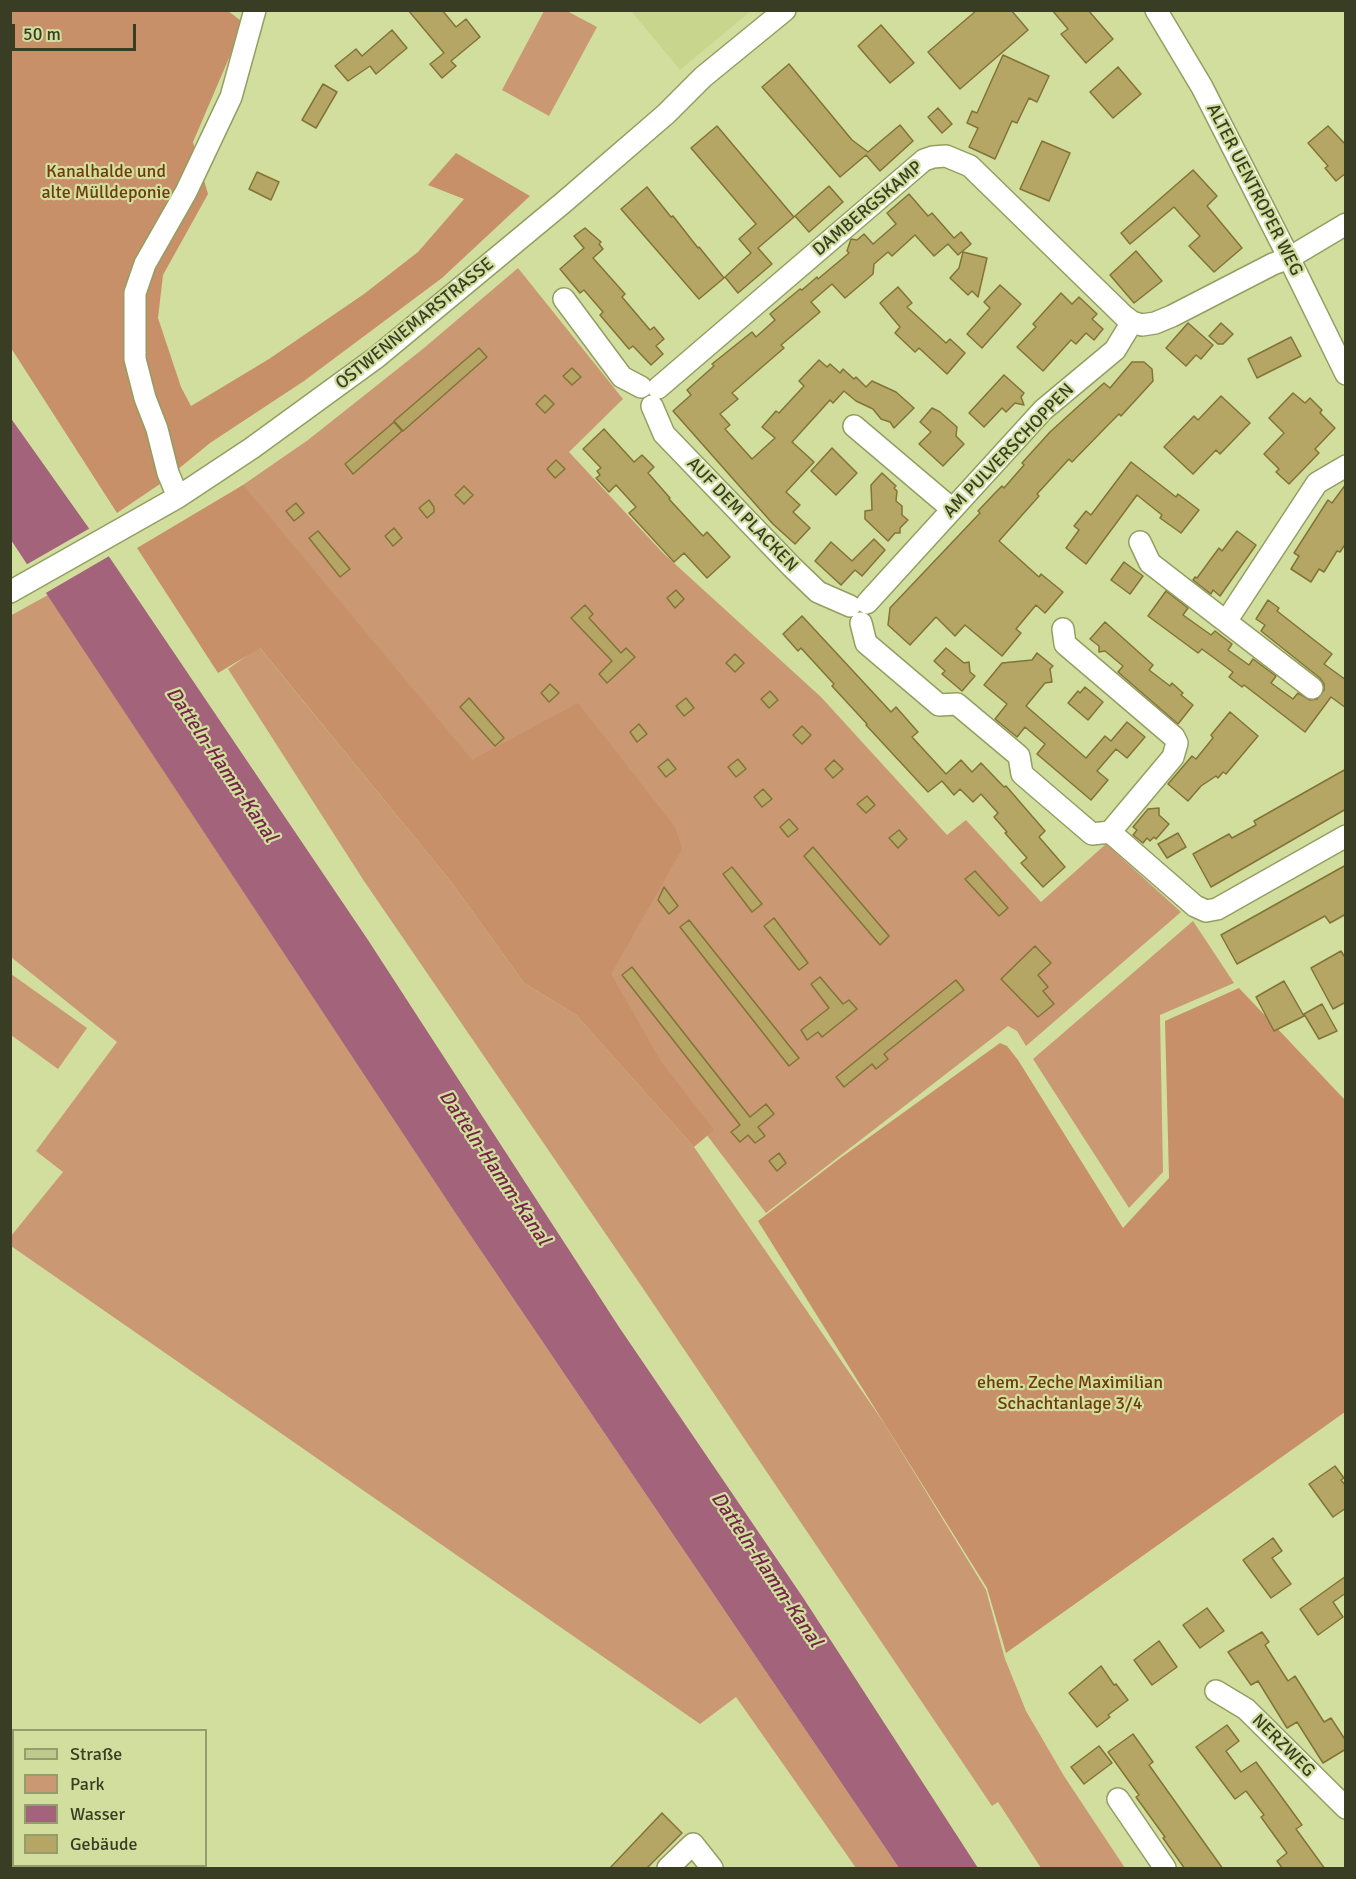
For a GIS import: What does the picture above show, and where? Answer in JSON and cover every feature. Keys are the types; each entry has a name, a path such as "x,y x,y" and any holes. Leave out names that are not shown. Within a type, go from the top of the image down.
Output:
{"street":[{"path":"178,497 168,473 157,429 144,398 135,359 135,293 145,264 186,192 231,97 255,10"},
{"name":"OSTWENNEMARSTRASSE","path":"10,592 178,497 252,448 377,357 555,209 666,114 704,77 785,10"},
{"name":"ALTER UENTROPER WEG","path":"1156,10 1202,87 1346,374"},
{"name":"DAMBERGSKAMP","path":"650,393 916,166 933,157 946,156 970,166 1132,322"},
{"path":"1132,322 1142,325 1173,316 1289,258 1346,224"},
{"path":"564,299 622,377 650,393"},
{"name":"AM PULVERSCHOPPEN","path":"859,611 1043,410 1115,350 1132,322"},
{"name":"AUF DEM PLACKEN","path":"650,393 664,434 818,592 859,611"},
{"path":"854,426 951,509"},
{"path":"1227,620 1317,483 1346,466"},
{"path":"1140,542 1150,563 1227,620 1312,688"},
{"path":"859,611 866,643 939,705 957,704 1019,756 1023,774 1092,834 1110,832 1173,757 1177,743 1174,737 1065,644 1063,629"},
{"path":"1110,832 1195,906 1206,911 1217,909 1233,901 1346,836"},
{"name":"NERZWEG","path":"1216,1691 1246,1708 1346,1808"},
{"path":"1118,1799 1165,1869"},
{"path":"668,1869 693,1844 712,1869"}],"shaded area":[{"path":"631,11 751,11 680,70"}],"green space":[{"name":"Kanalhalde und alte Mülldeponie","path":"11,11 228,11 244,23 193,142 208,194 163,275 158,318 181,387 191,406 269,359 364,294 418,252 464,199 428,185 456,153 530,196 442,278 304,381 210,443 160,484 117,513 11,348"},
{"path":"544,11 567,11 597,27 549,116 502,90"},
{"path":"518,268 623,399 569,452 663,553 821,697 947,835 966,820 1041,902 1106,844 1181,912 1026,1046 1017,1031 1008,1026 766,1213 665,1080 201,514 308,440 424,348"},
{"path":"243,485 472,760 578,703 675,827 682,849 611,974 662,1063 714,1130 694,1147 576,1015 524,983 452,883 260,648 218,673 137,548"},
{"path":"48,595 456,1214 899,1868 856,1868 736,1697 700,1724 11,1246 11,1236 63,1172 36,1151 117,1042 11,957 10,616"},
{"path":"259,647 452,883 524,983 576,1015 694,1147 884,1423 986,1590 1005,1659 1026,1711 1064,1776 1125,1868 1041,1868 998,1802 992,1806 640,1284 364,881 228,669"},
{"path":"1193,921 1234,983 1160,1015 1163,1172 1129,1208 1033,1059"},
{"path":"11,974 87,1028 58,1069 11,1035"},
{"name":"ehem. Zeche Maximilian Schachtanlage 3/4","path":"1239,988 1345,1100 1345,1412 1006,1653 987,1588 758,1221 839,1159 1000,1043 1007,1046 1018,1060 1123,1228 1169,1178 1165,1021"}],"water":[{"name":"Datteln-Hamm-Kanal","path":"10,417 110,558 368,940 619,1327 804,1599 978,1868 899,1868 456,1214 11,540"}],"pier":[{"path":"92,527 111,555 44,594 24,566"}],"building":[{"path":"408,10 442,10 456,27 466,19 480,37 451,61 456,66 442,78 430,64 444,53"},
{"path":"977,10 1011,10 1028,30 960,89 928,52"},
{"path":"1052,10 1088,10 1113,39 1086,63 1061,34 1068,29"},
{"path":"881,25 914,63 890,83 858,46"},
{"path":"392,30 407,48 376,74 370,66 348,81 335,66 356,49 362,56"},
{"path":"1003,55 1049,76 1037,102 1029,98 1017,123 1012,121 995,159 969,147 978,128 967,123 972,111 977,113"},
{"path":"789,64 852,140 868,152 900,125 913,141 880,171 866,155 840,177 762,87"},
{"path":"1118,67 1141,94 1113,118 1090,92"},
{"path":"323,84 337,92 316,128 302,120"},
{"path":"938,108 952,124 942,133 928,117"},
{"path":"717,126 794,217 758,248 772,264 738,293 725,277 751,253 739,239 756,224 691,148"},
{"path":"1328,126 1346,145 1346,173 1336,181 1325,168 1328,166 1308,143"},
{"path":"1042,141 1070,153 1049,201 1020,189"},
{"path":"1193,170 1217,196 1207,206 1242,248 1214,272 1189,246 1200,236 1174,207 1130,244 1121,233"},
{"path":"257,172 279,182 271,200 249,189"},
{"path":"829,186 843,202 809,232 795,216"},
{"path":"647,187 724,278 699,299 621,209"},
{"path":"909,194 928,216 932,213 954,238 961,232 971,244 958,255 948,244 934,256 915,235 892,256 888,252 874,264 873,274 845,298 832,284 811,302 820,312 781,345 784,348 732,393 738,399 720,414 730,425 725,429 752,459 775,438 762,427 776,411 779,413 804,386 799,381 819,360 827,367 830,364 840,373 843,369 866,387 872,381 896,392 914,408 894,428 890,422 881,419 873,409 856,401 844,391 833,403 830,400 792,442 814,462 786,492 800,505 793,512 810,528 795,544 773,524 673,411 691,395 687,390 714,366 712,364 752,332 756,337 775,320 770,314 849,253 847,251 851,239 857,240 864,234 873,244 896,224 887,213"},
{"path":"585,228 601,242 599,244 603,249 593,258 625,294 622,297 650,330 654,327 664,339 656,346 663,354 651,365 633,346 629,349 600,315 603,312 584,290 580,293 560,269 584,248 574,236"},
{"path":"1136,251 1162,281 1134,303 1110,275"},
{"path":"963,252 987,258 978,297 972,291 968,295 950,278 959,268"},
{"path":"1000,285 1021,304 982,348 967,334 990,308 984,302"},
{"path":"898,287 912,303 907,307 946,343 950,339 965,353 947,374 919,348 915,352 895,333 900,327 880,303"},
{"path":"1061,293 1072,304 1079,297 1097,314 1092,319 1103,329 1094,340 1086,333 1076,344 1071,340 1043,371 1017,347 1036,327 1033,324"},
{"path":"1188,323 1213,345 1201,359 1196,355 1186,366 1166,348"},
{"path":"1221,323 1233,334 1223,344 1218,344 1209,336"},
{"path":"1291,337 1301,356 1257,378 1248,359"},
{"path":"479,348 487,357 403,431 394,421"},
{"path":"1132,362 1144,362 1152,369 1153,381 1121,416 1119,414 1072,462 1069,459 999,541 1039,577 1041,574 1063,592 1045,613 1036,605 1016,629 1021,633 1002,656 965,625 955,636 936,617 910,645 888,625 890,608 980,513 978,511 995,493 1002,486 1004,488 1024,465 1022,463 1050,432 1104,383 1110,388"},
{"path":"572,368 581,377 572,385 563,376"},
{"path":"1004,375 1024,393 1021,397 1024,405 1015,403 1006,412 1002,408 984,427 969,413"},
{"path":"1293,393 1305,403 1310,398 1322,410 1320,413 1335,428 1315,449 1319,453 1289,484 1276,472 1279,469 1264,454 1284,433 1269,418"},
{"path":"545,395 554,404 545,413 536,404"},
{"path":"1221,396 1250,423 1220,454 1216,450 1193,474 1164,447 1194,416 1198,420"},
{"path":"932,408 957,427 956,436 964,444 943,466 919,444 931,432 920,422"},
{"path":"394,422 402,431 353,474 345,464"},
{"path":"604,429 634,462 642,455 654,467 648,473 669,499 703,536 707,532 730,557 707,578 684,553 674,562 629,513 636,507 616,485 609,492 596,478 600,475 597,471 601,468 583,449"},
{"path":"832,448 857,473 836,495 811,471"},
{"path":"556,460 565,469 555,478 547,469"},
{"path":"1131,462 1176,497 1178,494 1199,510 1181,533 1160,518 1162,515 1137,495 1086,564 1066,548 1079,530 1074,526 1086,511 1091,515"},
{"path":"882,473 896,486 894,488 897,491 896,501 902,506 902,515 908,520 900,528 900,533 895,533 888,541 865,519 865,511 872,510 871,485"},
{"path":"1346,484 1346,543 1340,552 1337,551 1324,572 1319,569 1311,582 1291,569 1299,556 1294,553 1328,500 1332,503"},
{"path":"464,486 473,495 464,504 455,495"},
{"path":"429,500 434,507 434,512 427,518 419,508"},
{"path":"296,503 304,513 294,521 286,511"},
{"path":"394,528 402,538 393,546 385,536"},
{"path":"318,531 350,569 340,577 309,538"},
{"path":"1237,531 1256,545 1220,596 1213,590 1211,594 1193,580 1197,578 1219,548 1222,551"},
{"path":"874,539 885,550 862,576 855,570 841,585 815,561 831,542 852,561"},
{"path":"1124,562 1143,576 1130,594 1111,580"},
{"path":"676,590 684,599 675,608 667,598"},
{"path":"1166,591 1188,608 1183,615 1211,635 1215,631 1232,644 1228,650 1249,665 1253,659 1276,676 1271,683 1293,699 1298,693 1310,700 1317,699 1324,690 1324,684 1320,678 1261,631 1265,625 1256,619 1268,600 1279,608 1277,611 1332,654 1324,664 1346,680 1346,708 1331,697 1305,732 1244,685 1242,687 1229,677 1233,672 1202,649 1198,653 1148,616"},
{"path":"585,605 593,614 589,618 621,653 626,648 635,657 607,683 599,674 612,661 571,618"},
{"path":"802,616 891,712 896,707 918,732 912,737 946,774 961,760 972,772 981,763 1004,787 1006,786 1045,831 1039,837 1065,867 1043,887 1021,863 1027,858 1005,833 1007,832 994,817 998,813 981,794 973,802 960,789 954,795 942,781 928,792 866,725 832,686 834,684 801,648 798,651 783,634"},
{"path":"1105,622 1153,665 1149,670 1170,686 1172,683 1193,705 1178,724 1118,672 1123,666 1105,651 1099,652 1099,646 1090,639"},
{"path":"946,648 964,663 969,662 970,672 975,676 962,691 942,674 945,671 934,661"},
{"path":"1037,653 1053,666 1050,669 1052,682 1045,683 1026,706 1086,758 1105,736 1111,741 1127,722 1145,737 1127,758 1116,749 1097,771 1108,780 1091,800 1037,754 1045,744 1025,727 1017,737 995,719 1007,704 984,685 1002,663 1032,660"},
{"path":"735,654 744,663 735,672 726,663"},
{"path":"550,684 559,693 549,702 541,693"},
{"path":"1085,687 1103,702 1088,720 1068,703 1078,691 1080,693"},
{"path":"770,691 778,700 769,708 761,699"},
{"path":"469,698 504,738 495,746 460,707"},
{"path":"686,698 694,708 684,716 676,706"},
{"path":"1230,712 1258,736 1226,774 1223,772 1218,778 1216,776 1201,786 1188,801 1168,784 1192,756 1196,759 1213,738 1211,735"},
{"path":"639,724 647,734 637,742 630,732"},
{"path":"802,726 811,735 802,744 793,735"},
{"path":"668,759 676,769 666,777 658,767"},
{"path":"738,759 746,769 736,777 728,767"},
{"path":"834,760 843,769 833,778 825,769"},
{"path":"1346,769 1346,809 1211,887 1193,854 1229,834 1232,838 1256,825 1254,821"},
{"path":"763,789 772,799 762,807 754,797"},
{"path":"867,796 875,805 866,813 857,804"},
{"path":"1159,808 1159,815 1169,824 1156,839 1154,837 1150,841 1147,838 1143,843 1133,835 1137,830 1133,827 1148,809"},
{"path":"789,819 798,829 788,837 780,827"},
{"path":"899,830 907,839 898,848 889,838"},
{"path":"1178,833 1186,847 1167,858 1158,844"},
{"path":"813,847 889,936 880,945 804,856"},
{"path":"1346,865 1346,914 1330,923 1325,916 1237,964 1221,935"},
{"path":"732,867 762,904 752,912 723,874"},
{"path":"975,871 1008,908 999,916 965,879"},
{"path":"664,887 678,906 669,914 658,900"},
{"path":"774,918 808,963 799,970 764,926"},
{"path":"689,920 799,1058 789,1066 680,927"},
{"path":"1035,946 1051,963 1038,975 1048,987 1043,991 1054,1004 1038,1017 1001,979"},
{"path":"1341,951 1346,959 1346,1002 1333,1009 1311,968"},
{"path":"632,967 750,1117 766,1104 774,1114 758,1127 765,1136 755,1143 748,1135 740,1142 731,1132 740,1125 622,975"},
{"path":"820,977 843,1004 849,1000 857,1009 822,1037 818,1032 807,1040 801,1030 829,1008 811,984"},
{"path":"956,980 964,990 884,1054 888,1059 876,1069 872,1064 844,1087 836,1077"},
{"path":"1284,981 1304,1016 1274,1031 1256,997"},
{"path":"1322,1004 1337,1031 1319,1039 1304,1014"},
{"path":"779,1153 786,1163 777,1171 769,1161"},
{"path":"1335,1466 1344,1478 1341,1480 1346,1486 1346,1508 1333,1517 1309,1484"},
{"path":"1273,1538 1282,1551 1272,1558 1291,1584 1271,1598 1243,1560"},
{"path":"1346,1576 1346,1593 1333,1602 1343,1617 1318,1635 1300,1609"},
{"path":"1207,1608 1224,1631 1200,1648 1183,1625"},
{"path":"1262,1632 1269,1642 1265,1645 1288,1681 1295,1676 1324,1722 1331,1718 1346,1741 1346,1749 1323,1763 1297,1722 1287,1728 1258,1681 1251,1685 1228,1652"},
{"path":"1159,1641 1177,1667 1152,1685 1134,1660"},
{"path":"1101,1666 1128,1700 1108,1715 1110,1717 1097,1727 1069,1693"},
{"path":"1227,1725 1239,1741 1226,1751 1241,1772 1256,1762 1302,1825 1296,1829 1325,1869 1283,1869 1277,1861 1287,1853 1261,1817 1264,1815 1246,1791 1235,1799 1196,1747"},
{"path":"1133,1734 1153,1762 1149,1765 1223,1869 1185,1869 1163,1838 1165,1837 1136,1797 1139,1795 1108,1752"},
{"path":"1099,1746 1112,1763 1084,1784 1071,1767"},
{"path":"662,1813 682,1833 646,1869 609,1869"}]}
